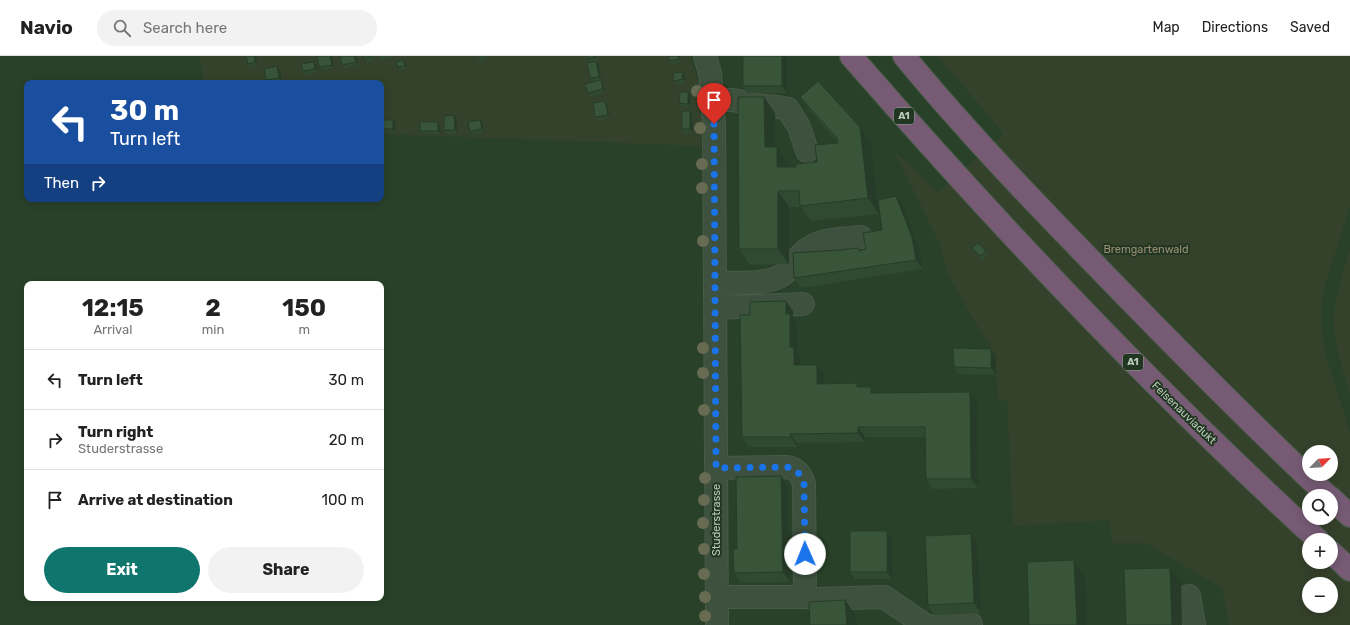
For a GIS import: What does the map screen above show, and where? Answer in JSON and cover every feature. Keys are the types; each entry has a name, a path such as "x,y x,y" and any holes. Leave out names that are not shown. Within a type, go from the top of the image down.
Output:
{"highway":[{"name":"Felsenauviadukt","path":"851,56 957,176 1035,260 1159,388 1311,533"},
{"path":"904,56 986,149 1064,233 1176,348 1321,489"},
{"path":"1338,505 1350,516"},
{"path":"1338,559 1350,570"}],"street":[{"name":"Studerstrasse","path":"705,56 710,73 713,100 717,625"},
{"path":"713,100 733,100 756,105 788,109 799,127 807,151"},
{"path":"715,283 765,281 779,277 789,271 810,246 821,242 861,237"},
{"path":"715,308 803,304"},
{"path":"716,468 786,467 792,468 800,474 804,484 806,597"},
{"path":"1189,596 1194,625"},
{"path":"717,598 806,597 817,599 884,597 925,625"},
{"path":"938,625 971,624"}],"green space":[{"path":"199,56 689,56 694,66 699,88 705,146 384,134 384,80 203,80"},
{"name":"Bremgartenwald","path":"937,56 1350,56 1350,206 1326,281 1321,305 1321,326 1326,355 1350,432 1350,625 1229,625 1222,588 1145,543 1112,543 1110,520 1013,526 1007,400 997,399 996,356 947,273 940,244 893,149 938,193 1003,134 987,113"},
{"path":"1350,249 1350,395 1338,353 1334,318 1337,298"}],"building":[{"path":"246,56 254,56 255,62 248,64"},
{"path":"317,56 330,56 332,65 319,67"},
{"path":"340,56 354,56 356,62 342,65"},
{"path":"363,56 371,56 371,57 364,59"},
{"path":"588,56 595,56 596,57 588,59"},
{"path":"668,56 678,56 679,59 669,61"},
{"path":"743,56 782,56 782,86 743,86"},
{"path":"403,60 405,66 398,67 396,62"},
{"path":"596,61 599,77 590,78 587,63"},
{"path":"314,62 315,69 303,71 301,64"},
{"path":"277,66 279,78 266,80 264,69"},
{"path":"682,72 683,79 674,81 673,73"},
{"path":"601,80 603,89 588,93 585,84"},
{"path":"818,81 860,127 868,198 800,206 799,191 778,191 778,249 739,249 738,97 764,97 765,147 777,147 777,167 796,167 796,164 817,162 815,145 838,143 837,138 800,97"},
{"path":"680,92 688,92 688,104 679,103"},
{"path":"605,101 608,115 595,117 593,103"},
{"path":"682,111 690,111 690,129 682,129"},
{"path":"454,115 455,130 444,130 444,116"},
{"path":"384,120 393,120 393,129 384,129"},
{"path":"480,120 482,129 470,131 468,122"},
{"path":"420,122 438,122 438,131 420,131"},
{"path":"896,196 912,237 916,260 794,278 793,253 859,248 859,251 866,249 863,233 882,230 878,200"},
{"path":"978,243 986,251 980,256 972,248"},
{"path":"786,301 786,314 790,314 790,347 794,347 794,365 817,365 817,384 857,383 857,387 871,387 871,393 970,392 971,479 926,479 925,427 858,427 858,433 790,434 791,437 742,437 740,315 750,315 750,302"},
{"path":"953,348 991,349 991,368 954,367"},
{"path":"781,476 783,572 734,573 733,549 737,549 736,477"},
{"path":"850,531 887,531 887,572 850,572"},
{"path":"971,534 974,603 928,605 925,536"},
{"path":"1074,560 1077,625 1029,625 1027,562"},
{"path":"1170,568 1172,625 1126,625 1124,569"},
{"path":"845,600 847,625 810,625 809,602"}],"route":[{"path":"714,124 716,468 786,467 796,470 800,474 804,484 805,554"}]}
